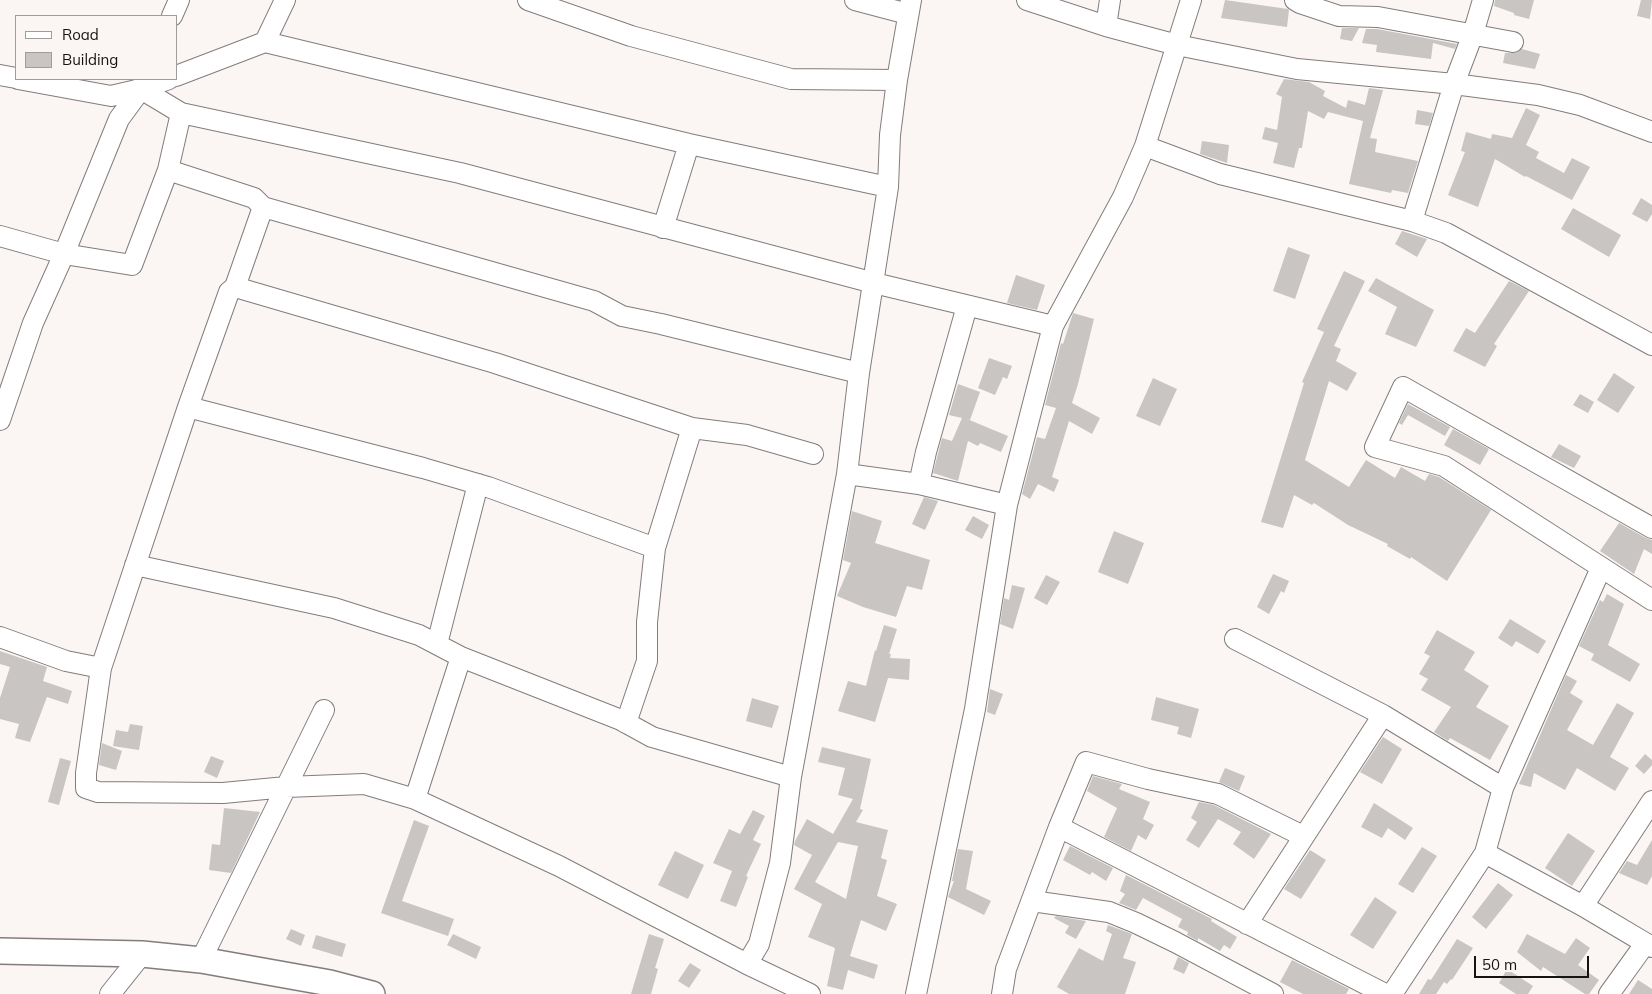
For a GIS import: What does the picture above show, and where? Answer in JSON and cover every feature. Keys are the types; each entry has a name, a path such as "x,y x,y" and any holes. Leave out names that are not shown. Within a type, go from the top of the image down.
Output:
{"main road":[{"path":"0,951 142,954 201,960 326,988 372,994"}],"street":[{"path":"172,15 179,0"},
{"path":"265,42 285,0"},
{"path":"528,0 631,36 792,79 897,80"},
{"path":"747,964 759,944 780,862 791,777 847,474 859,373 888,187 890,135 909,7 855,0"},
{"path":"1027,0 1106,26 1177,45 1297,69 1454,84 1538,95 1580,105 1652,132"},
{"path":"1106,26 1110,0"},
{"path":"916,994 975,709 1007,505 1053,326 1123,197 1145,146 1191,0"},
{"path":"1295,0 1339,16 1378,18 1512,42"},
{"path":"1412,221 1454,84 1473,34 1483,0"},
{"path":"178,75 265,42 689,144 888,187"},
{"path":"0,75 15,79"},
{"path":"23,80 111,96 143,84 164,80"},
{"path":"143,84 181,114 460,173 874,283 1053,326"},
{"path":"0,420 34,323 119,118 143,84"},
{"path":"0,236 64,254 132,265 168,170 181,114"},
{"path":"663,228 689,144"},
{"path":"1145,146 1220,174 1412,221 1446,234 1652,345"},
{"path":"168,170 254,198 263,207 594,301 622,316 671,326 859,373"},
{"path":"263,207 235,287 229,292 188,407 101,668 86,773 86,788 98,792 223,793 286,787 364,784 415,799 559,866 747,964 810,994"},
{"path":"235,287 495,363 692,428 747,435 813,454"},
{"path":"919,484 926,452 967,306"},
{"path":"1652,528 1403,387 1375,447 1444,466 1652,600"},
{"path":"188,407 478,484 655,548"},
{"path":"626,723 647,661 647,622 655,548 692,428"},
{"path":"847,474 919,484 1007,505"},
{"path":"437,644 478,484"},
{"path":"134,565 334,608 419,635 461,657 626,723 652,737 791,777"},
{"path":"1392,994 1485,853 1503,788 1601,568"},
{"path":"0,637 66,661 101,668"},
{"path":"1235,639 1383,714 1503,788"},
{"path":"415,799 461,657"},
{"path":"201,960 324,710"},
{"path":"1247,924 1383,714"},
{"path":"1002,994 1006,969 1059,827 1086,762 1148,779 1218,794 1303,836"},
{"path":"1583,906 1652,801"},
{"path":"1059,827 1385,994"},
{"path":"1485,853 1583,906 1649,945 1609,994"},
{"path":"1032,901 1109,912 1167,938 1273,994"},
{"path":"110,994 142,954"}],"building":[{"path":"1225,0 1288,9 1287,27 1221,18"},
{"path":"1495,0 1534,0 1529,19 1494,6"},
{"path":"1641,0 1652,0 1650,19 1637,16"},
{"path":"1342,28 1359,28 1352,41 1340,39"},
{"path":"1366,29 1377,29 1457,44 1455,49 1433,43 1431,59 1376,52 1377,45 1362,43"},
{"path":"1522,49 1540,54 1535,69 1503,63 1505,53 1516,53"},
{"path":"1284,79 1309,82 1325,91 1323,96 1346,108 1348,100 1365,105 1369,88 1383,90 1370,138 1377,139 1375,152 1418,161 1408,193 1392,190 1391,193 1349,184 1363,121 1328,112 1324,119 1308,111 1302,148 1299,148 1294,168 1273,163 1278,143 1262,139 1265,127 1277,130 1282,97 1276,94"},
{"path":"1526,108 1540,115 1526,145 1539,152 1536,158 1564,173 1572,158 1590,167 1572,200 1525,177 1495,159 1478,207 1448,195 1465,152 1461,151 1466,132 1491,139 1492,134 1512,138"},
{"path":"1417,110 1433,113 1429,126 1415,124"},
{"path":"1202,141 1229,145 1227,163 1200,154"},
{"path":"1641,198 1652,205 1652,214 1647,222 1632,214"},
{"path":"1573,208 1621,235 1609,257 1561,229"},
{"path":"1402,231 1427,239 1417,257 1395,244"},
{"path":"1288,247 1310,255 1295,299 1273,291"},
{"path":"1344,271 1365,281 1334,346 1341,349 1336,361 1357,373 1347,391 1329,381 1305,460 1349,487 1366,460 1395,478 1401,467 1425,481 1429,474 1439,477 1491,510 1447,581 1411,557 1410,559 1387,546 1388,544 1348,525 1314,503 1312,505 1294,495 1283,528 1261,522 1304,383 1302,382 1324,332 1317,329"},
{"path":"1016,275 1045,285 1037,310 1007,303"},
{"path":"1376,278 1434,310 1416,347 1385,334 1397,307 1368,291"},
{"path":"1509,281 1529,291 1494,344 1497,346 1485,367 1453,351 1466,328 1475,333"},
{"path":"1073,313 1094,319 1072,403 1100,418 1092,434 1069,421 1052,477 1059,480 1054,492 1038,484 1030,499 1022,494 1037,437 1045,439 1056,408 1045,405 1061,343 1063,344"},
{"path":"989,358 1012,366 1007,379 1003,377 995,395 978,388"},
{"path":"1614,373 1635,387 1618,413 1597,400"},
{"path":"1153,378 1177,389 1160,426 1136,416"},
{"path":"958,384 980,392 970,420 967,419 1008,436 1001,452 980,443 978,446 968,441 958,481 933,473 942,438 952,441 962,418 949,415"},
{"path":"1580,394 1594,402 1588,413 1573,405"},
{"path":"1408,404 1450,427 1445,436 1408,415 1402,425 1399,423"},
{"path":"1453,429 1489,449 1480,465 1444,445"},
{"path":"1559,444 1581,456 1574,468 1551,457"},
{"path":"924,497 938,501 925,530 912,524"},
{"path":"852,511 882,521 875,543 930,560 922,590 907,586 896,617 863,607 837,596 851,563 843,560"},
{"path":"973,516 989,525 982,539 965,530"},
{"path":"1619,523 1652,540 1652,554 1644,549 1634,574 1600,551"},
{"path":"1114,531 1144,543 1128,584 1098,572"},
{"path":"1273,574 1289,581 1284,593 1281,591 1269,614 1257,607"},
{"path":"1046,575 1060,582 1047,605 1034,598"},
{"path":"1012,585 1025,588 1013,629 1000,624 1004,598 1009,600"},
{"path":"1607,594 1624,604 1608,645 1640,664 1630,682 1591,660 1594,654 1579,646 1600,600 1603,602"},
{"path":"1510,619 1546,641 1538,654 1516,641 1512,647 1498,638"},
{"path":"884,625 897,629 889,654 891,654 890,658 910,659 909,680 888,678 875,722 838,711 848,681 866,686 875,650"},
{"path":"1437,630 1475,652 1464,670 1489,686 1476,707 1509,726 1490,760 1450,738 1448,741 1434,732 1451,707 1421,690 1428,679 1419,674 1430,656 1424,653"},
{"path":"0,651 47,667 43,681 72,691 68,704 47,697 30,742 15,738 19,724 0,719 0,698 10,667 0,664"},
{"path":"1566,675 1577,681 1570,693 1583,701 1567,730 1593,745 1617,703 1634,713 1610,757 1629,768 1615,791 1577,768 1565,790 1534,773 1531,787 1519,784"},
{"path":"990,689 1003,694 995,715 987,712"},
{"path":"1156,697 1199,709 1191,738 1177,734 1179,727 1151,720"},
{"path":"752,698 779,706 772,728 746,721"},
{"path":"130,724 143,726 139,750 113,746 116,730 128,732"},
{"path":"1383,737 1402,749 1382,784 1360,772"},
{"path":"102,743 122,751 116,770 99,765"},
{"path":"822,747 871,759 860,809 863,810 856,822 888,830 881,858 887,860 877,896 897,904 886,931 861,920 850,956 878,965 874,979 848,970 843,990 827,986 835,948 808,937 822,904 794,889 812,855 794,845 807,819 833,834 853,799 838,795 845,768 818,762","holes":["838,842 858,846 846,899 815,882"]},
{"path":"1645,754 1652,760 1652,765 1644,774 1635,766"},
{"path":"211,756 224,761 217,778 204,772"},
{"path":"60,758 71,761 59,805 48,802"},
{"path":"1225,768 1245,776 1239,791 1219,782"},
{"path":"1093,776 1122,784 1119,789 1150,802 1143,819 1154,825 1146,840 1138,835 1131,851 1104,837 1117,808 1087,791"},
{"path":"1199,802 1214,805 1271,834 1254,859 1233,844 1241,832 1218,819 1199,848 1186,840 1197,822 1191,818"},
{"path":"1374,803 1413,828 1405,840 1388,828 1382,838 1361,827"},
{"path":"224,808 260,812 231,873 209,870 212,844 220,845"},
{"path":"753,810 765,816 753,840 761,844 746,876 748,877 736,907 720,901 732,871 713,863 729,829 740,834"},
{"path":"414,820 429,826 402,901 454,919 448,936 381,913"},
{"path":"1568,833 1595,851 1572,886 1545,868"},
{"path":"1652,840 1652,876 1647,885 1619,873 1627,861 1637,865"},
{"path":"1070,846 1113,868 1106,881 1092,872 1090,875 1063,860"},
{"path":"1422,847 1437,856 1413,893 1398,884"},
{"path":"958,849 973,851 966,889 991,901 984,915 948,897 954,881 952,881"},
{"path":"1310,850 1326,860 1301,899 1284,889"},
{"path":"675,851 704,865 688,899 658,885"},
{"path":"1126,875 1212,919 1211,921 1237,937 1230,949 1224,945 1220,951 1198,938 1198,941 1187,935 1188,932 1178,927 1182,919 1143,898 1136,910 1119,903 1125,894 1120,891"},
{"path":"1498,883 1513,895 1486,929 1472,917"},
{"path":"1375,897 1397,912 1373,949 1350,935"},
{"path":"1056,916 1086,921 1076,939 1065,933 1069,926 1054,918"},
{"path":"1108,925 1132,934 1123,958 1136,962 1125,994 1069,994 1057,987 1079,948 1103,961 1112,934 1106,931"},
{"path":"291,929 305,935 301,946 286,939"},
{"path":"453,934 481,947 476,959 447,945"},
{"path":"649,934 664,939 655,968 658,969 651,994 631,994"},
{"path":"1527,934 1565,954 1576,938 1590,948 1578,965 1599,980 1589,994 1585,994 1543,967 1541,971 1517,952"},
{"path":"316,935 346,944 342,957 312,948"},
{"path":"1457,939 1473,948 1452,980 1447,984 1444,982 1436,994 1419,994 1428,979 1431,980"},
{"path":"1178,957 1189,963 1184,974 1173,969"},
{"path":"1292,960 1349,989 1346,994 1303,994 1280,982"},
{"path":"690,963 701,970 689,988 678,981"},
{"path":"1507,969 1533,986 1528,994 1516,994 1499,983"},
{"path":"1638,980 1652,989 1652,994 1629,994"}]}
